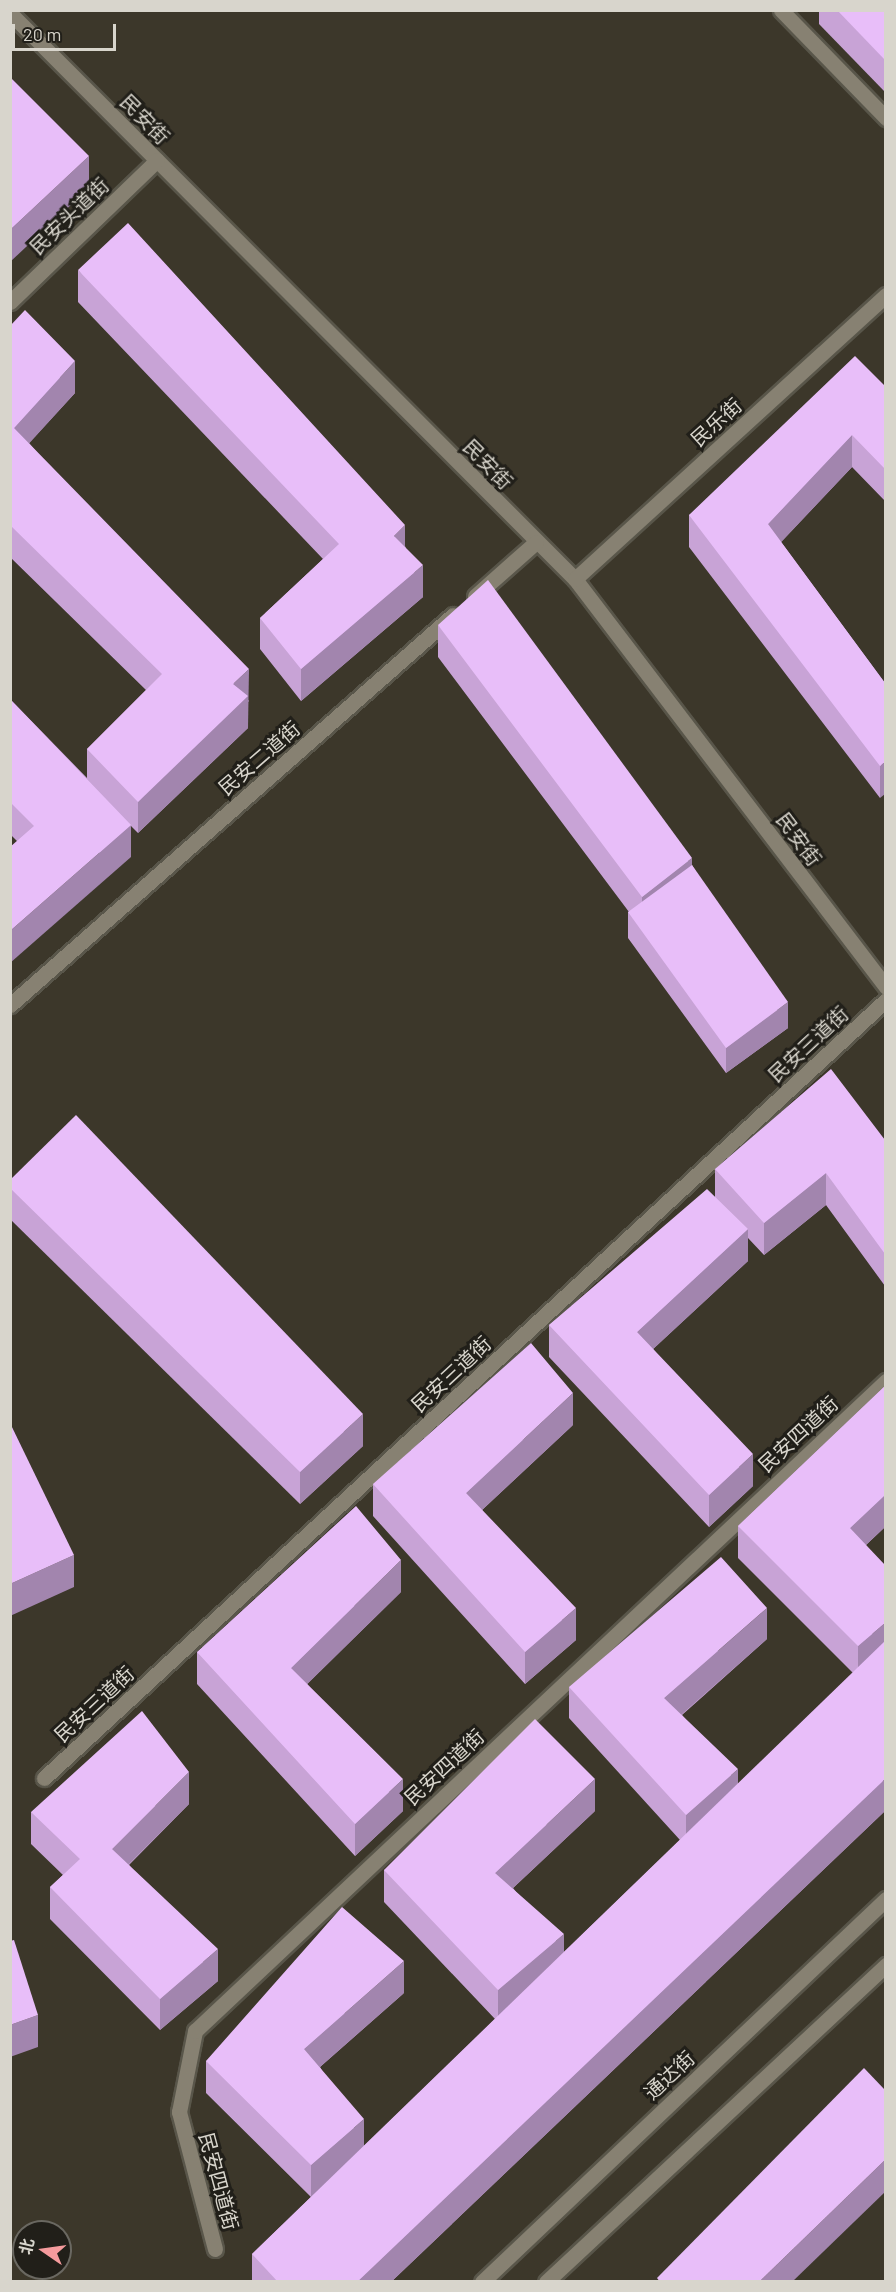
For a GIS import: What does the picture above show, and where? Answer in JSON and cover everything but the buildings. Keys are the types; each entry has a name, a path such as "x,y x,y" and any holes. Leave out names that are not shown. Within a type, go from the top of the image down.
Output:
{"street":[{"path":"781,10 885,118"},
{"name":"民安街","path":"10,14 575,579 885,987"},
{"name":"民安头道街","path":"10,302 157,160"},
{"name":"民乐街","path":"575,579 884,299"},
{"name":"民安二道街","path":"10,1005 536,542"},
{"name":"民安三道街","path":"44,1778 885,1000"},
{"name":"民安四道街","path":"215,2249 179,2112 195,2031 885,1381"},
{"name":"通达街","path":"482,2282 885,1899"},
{"path":"546,2282 885,1965"}]}
